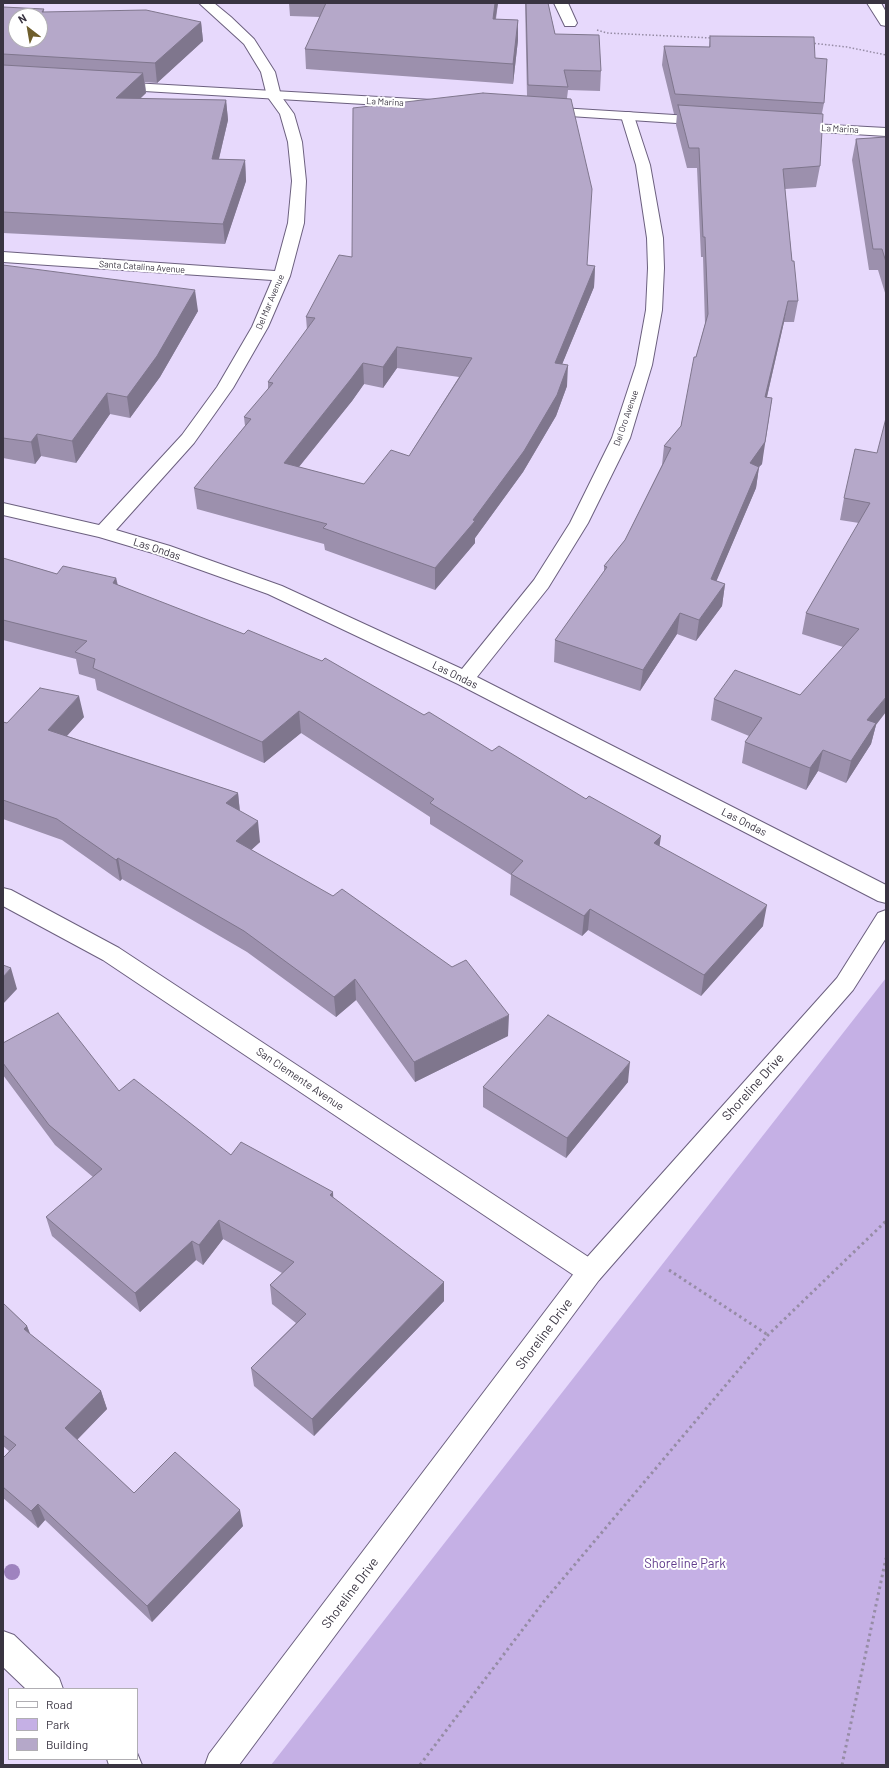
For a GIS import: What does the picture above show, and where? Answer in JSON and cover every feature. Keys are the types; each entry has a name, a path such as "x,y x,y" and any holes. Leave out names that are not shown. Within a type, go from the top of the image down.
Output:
{"street":[{"name":"Del Mar Avenue","path":"103,532 188,439 225,388 260,326 282,276 296,223 299,181 295,142 287,114 274,96 268,72 249,42 206,3"},
{"path":"561,3 570,23"},
{"path":"874,3 886,22"},
{"name":"La Marina","path":"98,85 447,105"},
{"path":"533,110 723,122"},
{"name":"Del Oro Avenue","path":"465,679 541,584 580,523 621,438 644,365 654,310 656,268 655,238 643,165 628,116"},
{"name":"La Marina","path":"778,126 886,132"},
{"name":"Santa Catalina Avenue","path":"3,257 282,276"},
{"name":"Las Ondas","path":"3,509 103,532 163,550 275,590 465,679 886,895"},
{"name":"San Clemente Avenue","path":"3,896 111,954 590,1272"},
{"name":"Shoreline Drive","path":"220,1765 590,1272 845,984 886,919"},
{"path":"3,1646 47,1688"}],"path":[{"path":"570,23 607,33 717,38"},
{"path":"811,43 847,47 886,55"},
{"path":"420,1765 545,1600 768,1335 886,1221"},
{"path":"669,1270 768,1335"},
{"path":"842,1765 886,1558"}],"green space":[{"name":"Shoreline Park","path":"886,978 886,1765 271,1765"}],"building":[{"path":"326,3 495,3 493,19 518,20 513,64 305,49"},
{"path":"526,3 548,3 555,34 599,35 601,71 564,70 568,87 528,85"},
{"path":"3,7 24,8 8,8 8,48 48,48 48,12 146,10 201,22 155,63 3,54"},
{"path":"710,36 814,37 815,58 827,59 824,103 675,94 664,46 710,47"},
{"path":"3,65 143,73 116,98 226,100 212,159 245,160 223,224 3,212"},
{"path":"483,93 571,99 592,189 587,265 595,266 555,363 568,365 557,395 524,451 473,520 475,521 435,568 323,528 327,524 194,488 251,419 244,417 273,383 268,382 315,318 306,317 339,255 352,257 353,108","holes":["397,347 472,358 409,456 391,450 364,484 284,463 363,363 383,367"]},
{"path":"678,105 823,114 820,166 783,169 792,261 794,261 798,301 788,301 765,397 772,398 765,442 750,463 759,467 711,579 725,584 699,620 680,613 643,670 555,640 607,567 604,566 625,540 671,448 664,446 681,426 694,357 696,357 708,314 699,148 689,148"},
{"path":"886,137 886,262 882,249 873,249 856,139"},
{"path":"3,265 195,290 157,356 127,397 107,393 72,441 37,434 31,442 3,438"},
{"path":"886,418 886,697 867,720 876,723 851,761 823,750 810,768 745,742 762,718 714,699 735,670 800,695 859,629 806,613 870,503 844,498 855,449 877,453"},
{"path":"3,558 57,574 63,566 116,578 113,583 244,634 248,630 322,661 325,658 424,715 429,712 492,751 499,746 586,799 589,796 661,836 654,843 767,905 704,975 590,909 584,916 511,874 523,861 430,803 434,799 299,711 262,742 93,668 95,659 75,652 87,641 3,620"},
{"path":"40,688 79,696 48,730 238,793 226,803 258,821 236,841 333,896 342,889 452,967 466,960 509,1015 414,1062 355,979 334,997 244,931 118,858 116,860 57,819 3,800 3,722 7,723"},
{"path":"3,965 11,968 3,977"},
{"path":"58,1013 119,1091 134,1079 231,1155 241,1142 333,1192 330,1195 444,1282 312,1419 251,1368 306,1314 270,1285 294,1262 219,1220 199,1245 192,1241 135,1293 46,1217 102,1169 49,1125 3,1063 3,1043"},
{"path":"548,1015 630,1062 567,1138 483,1087"},
{"path":"3,1303 27,1326 24,1329 101,1391 65,1428 134,1493 175,1452 240,1510 147,1606 38,1504 31,1511 3,1487 3,1458 16,1445 3,1435"}]}
